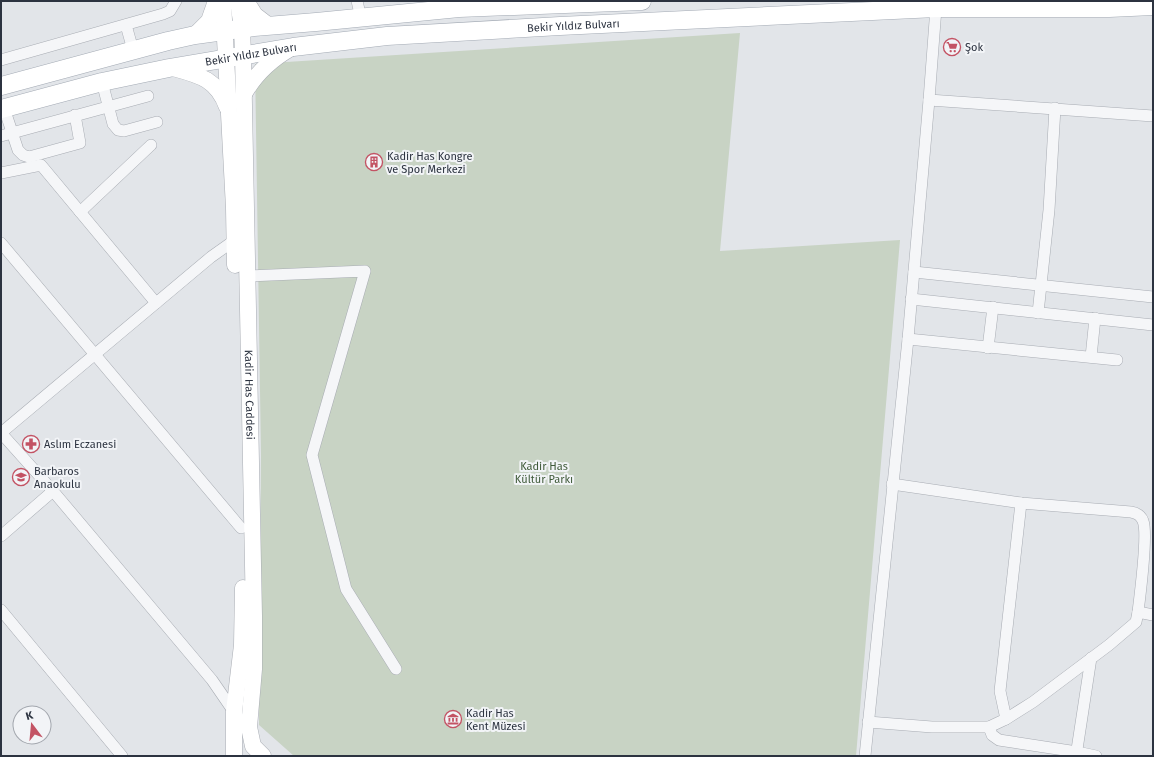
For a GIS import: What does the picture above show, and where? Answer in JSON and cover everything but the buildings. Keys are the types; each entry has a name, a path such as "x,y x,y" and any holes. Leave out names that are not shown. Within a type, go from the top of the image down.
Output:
{"main road":[{"name":"Bekir Yıldız Bulvarı","path":"1,86 132,50 195,35 268,25 359,9 642,1"},
{"name":"Bekir Yıldız Bulvarı","path":"2,108 102,82 169,68 293,47 435,32 936,8 1109,8 1153,6"}],"street":[{"path":"1,60 166,13 173,8 176,1"},
{"path":"195,35 209,21 216,1"},
{"name":"Kadir Has Caddesi","path":"223,1 224,30 234,57 243,96 255,642 249,727 252,746 264,756"},
{"name":"Kadir Has Caddesi","path":"234,756 234,712 243,616 235,240 229,114 234,57 242,28 238,1"},
{"path":"246,1 255,15 268,25"},
{"path":"865,756 908,339 936,8"},
{"path":"126,25 132,50"},
{"path":"243,96 262,70 276,57 293,47"},
{"path":"169,68 196,74 210,82 222,96 229,114"},
{"path":"102,82 115,127 121,131 157,122"},
{"path":"6,134 148,96"},
{"path":"929,100 1153,116"},
{"path":"2,108 6,134 22,155 29,157 80,143 74,115"},
{"path":"1038,313 1049,210 1055,108"},
{"path":"80,212 151,145"},
{"path":"1,173 41,164 156,302"},
{"path":"234,712 212,680 53,491 1,433 156,302 211,257 235,240"},
{"path":"1,243 241,528"},
{"path":"247,276 365,271 312,454 346,589 396,669"},
{"path":"914,272 1153,297"},
{"path":"911,299 1153,325"},
{"path":"988,348 993,307"},
{"path":"1090,357 1095,318"},
{"path":"908,339 1117,360"},
{"path":"868,722 932,727 989,727 1006,719 1033,702 1091,658 1136,622 1138,612 1145,526 1140,516 1131,512 1021,503 892,484"},
{"path":"1,536 53,491"},
{"path":"1006,719 1000,691 1021,503"},
{"path":"1,610 122,756"},
{"path":"1138,612 1153,615"},
{"path":"1076,754 1091,658"},
{"path":"989,727 992,735 999,740 1076,754 1096,756"}],"green space":[{"name":"Kadir Has Kültür Parkı","path":"740,33 720,251 900,240 856,756 294,756 259,725 261,456 255,64"}],"place":[{"name":"Şok","path":"952,47"},
{"name":"Kadir Has Kongre ve Spor Merkezi","path":"374,162"},
{"name":"Aslım Eczanesi","path":"31,444"},
{"name":"Barbaros Anaokulu","path":"21,477"},
{"name":"Kadir Has Kent Müzesi","path":"453,719"}]}
